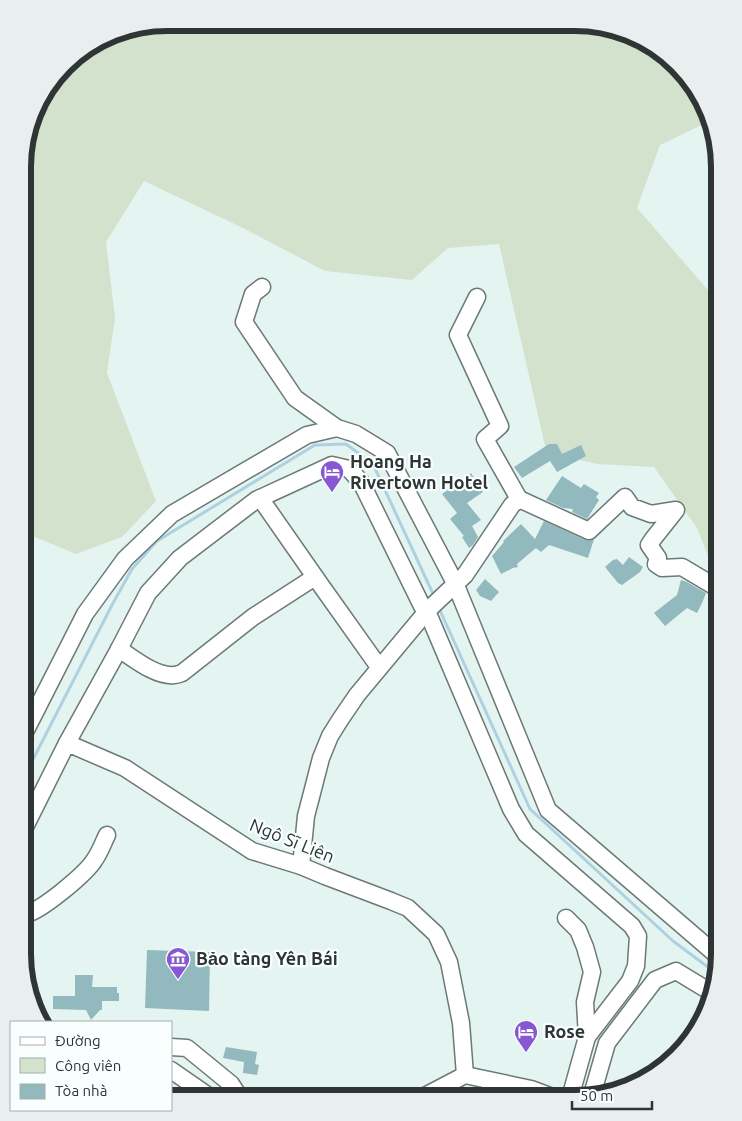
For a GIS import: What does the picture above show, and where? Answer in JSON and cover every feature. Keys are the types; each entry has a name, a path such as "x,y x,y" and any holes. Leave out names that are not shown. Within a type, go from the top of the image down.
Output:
{"street":[{"path":"262,287 253,294 244,322 295,398 337,428 356,434 387,453 452,586 548,810 710,949"},
{"path":"477,297 458,335 500,426 485,439 519,500 589,531 625,497 632,507 651,514 676,510 649,545 658,558 656,564 662,568 682,567 710,584"},
{"path":"31,720 85,614 125,558 172,514 307,435 337,428"},
{"path":"31,815 67,743 148,593 180,558 260,498 332,464 349,469 361,482 422,606 429,609 511,809 526,834 632,926 638,936 636,966 630,981 587,1037"},
{"path":"260,498 379,667"},
{"path":"302,866 306,816 321,758 330,736 357,695 379,667 429,609 465,575 512,505 519,500"},
{"path":"119,649 160,674 173,676 182,673 253,617 315,577"},
{"name":"Ngô Sĩ Liên","path":"67,743 125,768 252,851 302,866 408,908 436,934 449,962 461,1023 465,1075"},
{"path":"31,913 82,876 95,860 107,835"},
{"path":"566,918 578,930 592,972 585,1002 587,1037 572,1090"},
{"path":"594,1089 607,1043 655,980 676,971 706,989"},
{"path":"172,1047 187,1048 231,1084 235,1090"},
{"path":"172,1071 199,1090"},
{"path":"436,1090 465,1075 534,1090"}],"green space":[{"path":"575,31 593,32 610,36 643,49 658,59 683,84 693,99 704,124 660,145 637,208 711,293 711,562 697,528 654,467 548,459 499,244 448,248 412,280 325,271 243,228 144,181 106,242 115,318 107,373 156,501 122,537 76,554 31,535 31,167 32,149 38,123 45,107 59,84 84,59 99,49 123,38 149,32"}],"building":[{"path":"549,444 557,444 562,454 581,445 586,456 557,472 550,461 522,478 514,467"},
{"path":"471,473 483,492 467,503 481,520 472,526 478,537 469,548 462,537 464,536 450,519 457,513 442,494"},
{"path":"562,476 581,488 584,484 599,493 596,497 599,500 587,519 572,512 573,509 563,508 546,500"},
{"path":"544,521 585,540 590,541 594,539 588,558 549,545 541,552 536,548 517,564 518,567 501,574 492,556 503,541 521,524 535,539"},
{"path":"629,557 643,567 640,572 622,585 618,583 605,567 617,559 623,565"},
{"path":"485,579 499,592 491,601 480,596 476,590"},
{"path":"681,580 706,593 697,613 687,608 665,626 654,613 677,595"},
{"name":"Bảo tàng Yên Bái","path":"147,950 210,952 209,1011 145,1008"},
{"path":"75,975 93,975 92,987 117,987 119,1001 102,1001 102,1010 91,1020 86,1010 53,1009 53,996 75,996"},
{"path":"226,1047 257,1052 255,1064 259,1065 257,1075 243,1073 244,1062 223,1058"}],"waterway":[{"path":"31,763 132,569 157,541 315,445 346,444 373,464 434,596"},
{"path":"438,606 530,809 673,941 709,968"}],"place":[{"name":"Hoang Ha Rivertown Hotel","path":"332,493"},
{"name":"Bảo tàng Yên Bái","path":"178,980"},
{"name":"Rose","path":"526,1053"}]}
